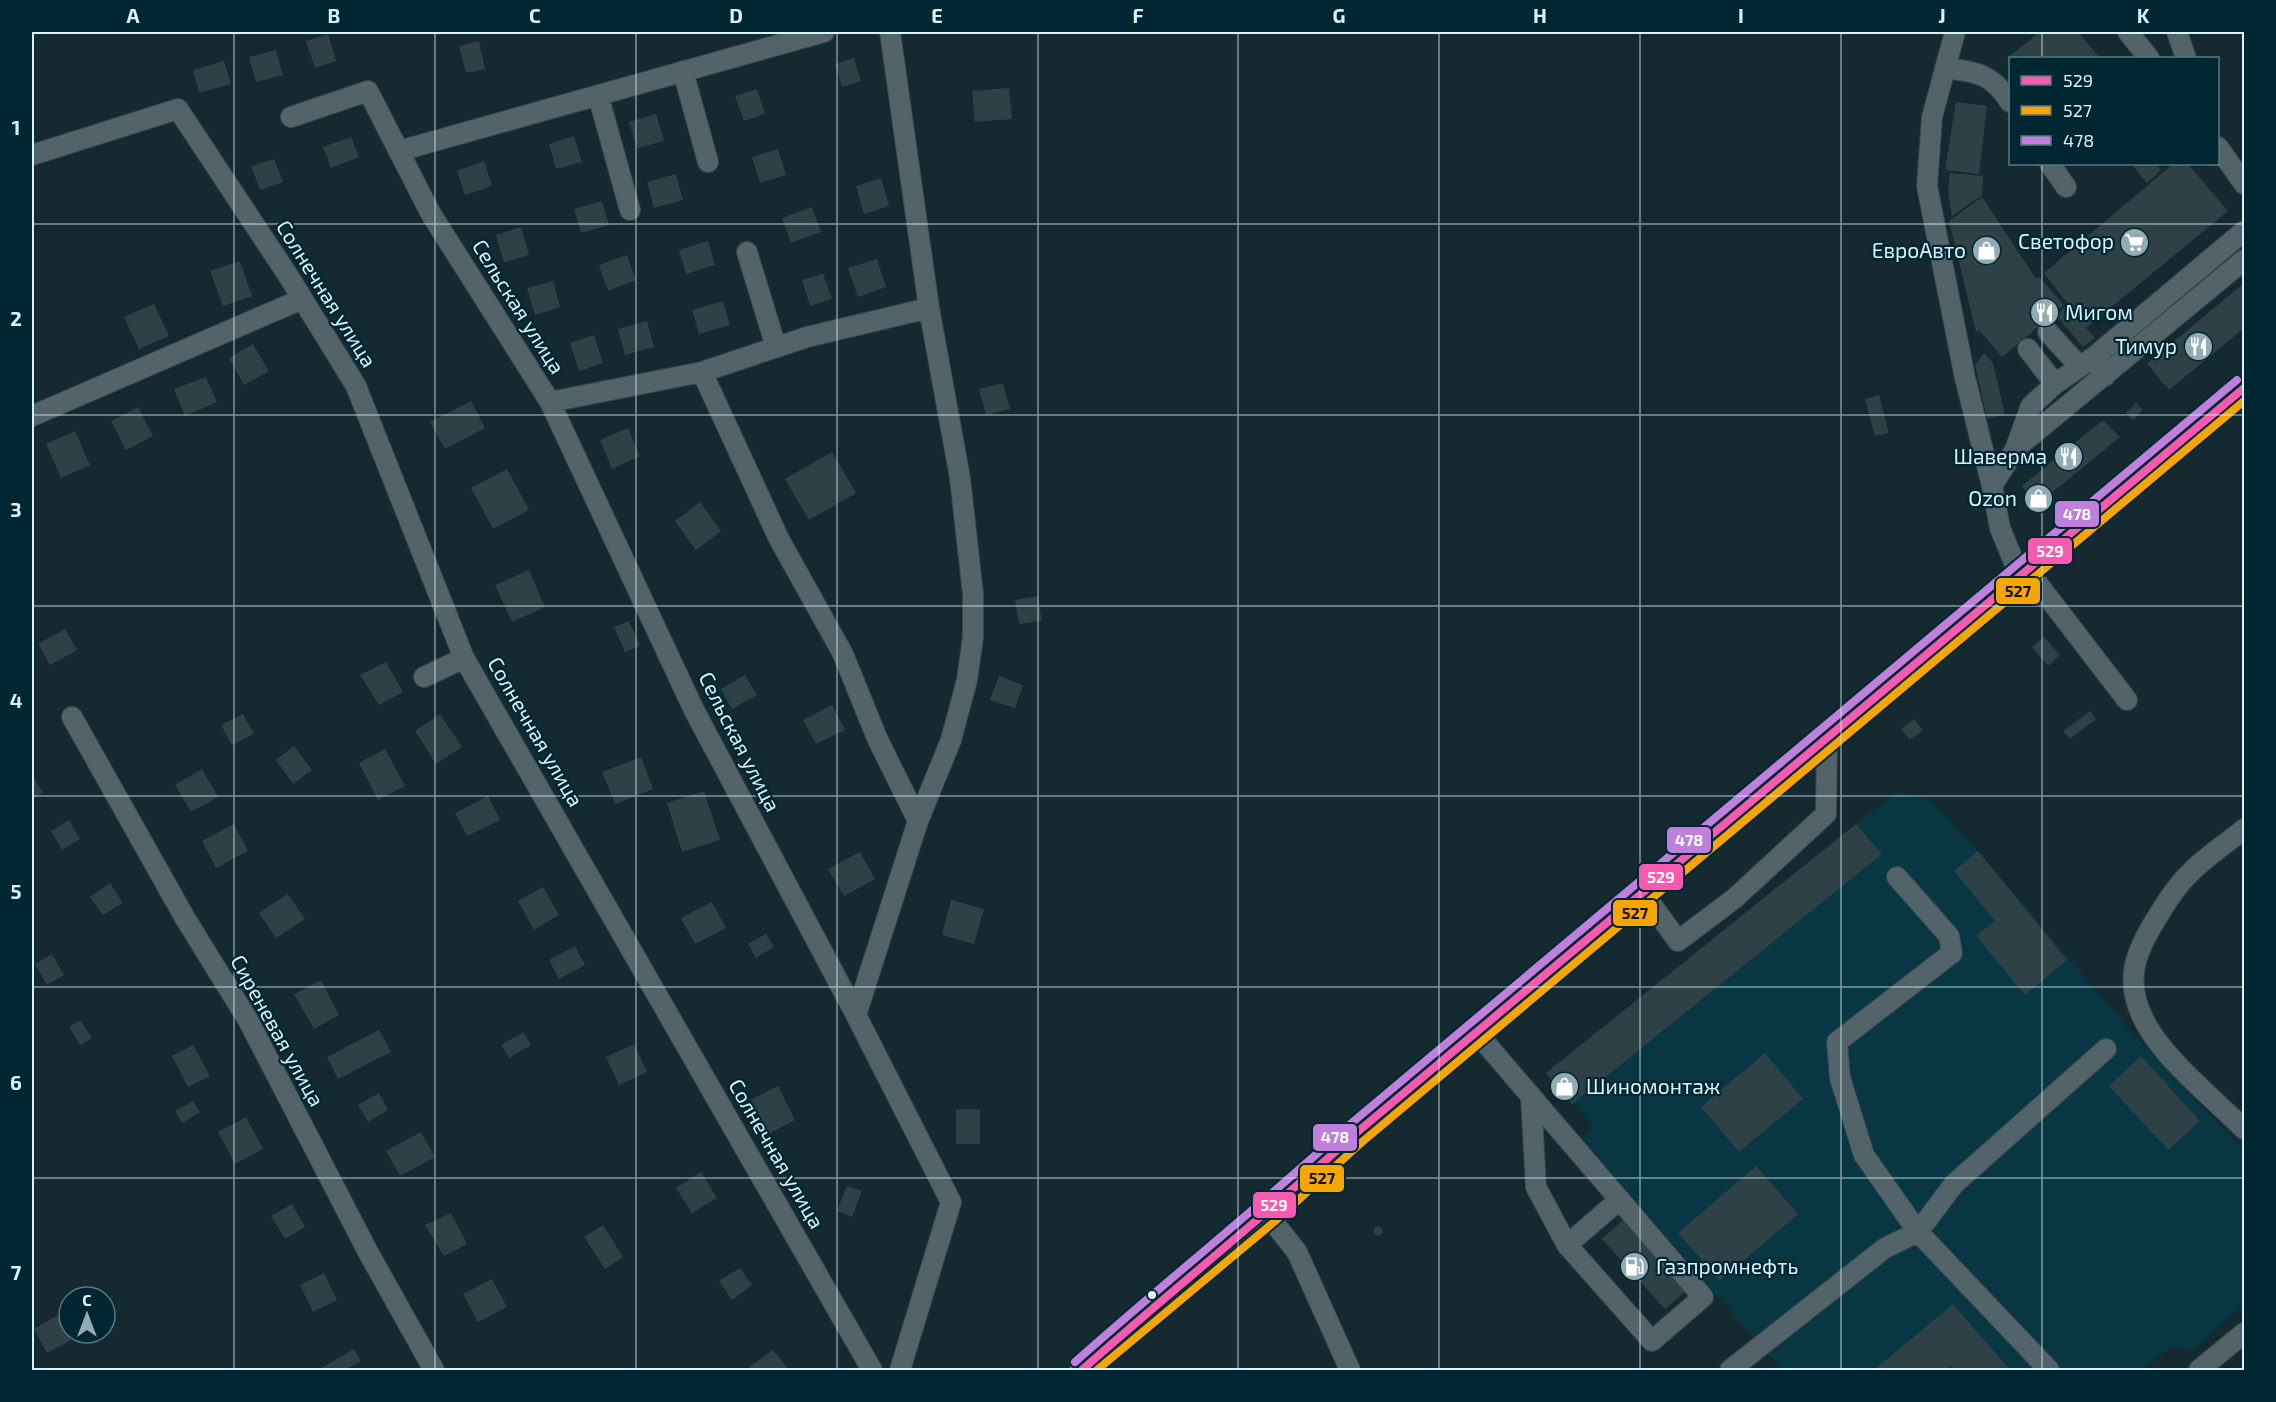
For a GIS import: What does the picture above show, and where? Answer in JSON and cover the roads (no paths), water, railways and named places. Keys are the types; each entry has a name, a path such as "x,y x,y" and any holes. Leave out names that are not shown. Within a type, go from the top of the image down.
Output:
{"main road":[{"path":"1082,1371 1158,1303 1268,1214 1355,1134 2244,388"}],"street":[{"path":"399,151 824,32"},
{"path":"856,1015 918,821 951,740 967,680 973,637 973,594 960,478 929,308 890,32"},
{"path":"1955,32 1932,117 1927,186 1965,378 2000,528 2024,574 2127,700"},
{"path":"2128,32 2148,57"},
{"path":"2177,32 2186,57"},
{"path":"1945,68 1969,71 1998,83 2009,100"},
{"path":"683,71 708,162"},
{"name":"Сельская улица","path":"291,117 368,91 431,214 550,402 694,710 856,1015 951,1202 900,1371"},
{"path":"598,95 630,210"},
{"name":"Солнечная улица","path":"32,155 178,109 356,386 464,658 872,1371"},
{"path":"2219,150 2244,184"},
{"path":"2051,165 2066,187"},
{"path":"1992,486 2016,448 2031,406 2244,231"},
{"path":"747,252 776,347"},
{"path":"2016,448 2244,260"},
{"path":"32,416 302,299"},
{"path":"550,402 702,372 776,347 929,308"},
{"path":"2048,332 2105,376"},
{"path":"2028,349 2055,384"},
{"path":"702,372 779,539 843,654 877,738 918,821"},
{"path":"424,677 464,658"},
{"name":"Сиреневая улица","path":"72,717 185,918 248,1020 368,1252 434,1371"},
{"path":"1643,893 1678,941 1735,898 1826,814 1827,739"},
{"path":"2244,829 2190,873 2165,905 2139,946 2133,975 2136,1001 2145,1024 2169,1055 2244,1129"},
{"path":"1897,877 1949,936 1952,953 1837,1041 1840,1078 1864,1155 1918,1232 2049,1371"},
{"path":"1476,1032 1702,1297 1652,1341 1567,1245 1536,1187 1531,1097"},
{"path":"1730,1371 1885,1248 1918,1232 1954,1184 2106,1049"},
{"path":"1567,1245 1618,1200"},
{"path":"1268,1214 1297,1252 1350,1371"},
{"path":"2199,1371 2244,1333"}],"place":[{"name":"Светофор","path":"2135,242"},
{"name":"ЕвроАвто","path":"1987,251"},
{"name":"Мигом","path":"2044,313"},
{"name":"Тимур","path":"2198,347"},
{"name":"Шаверма","path":"2068,457"},
{"name":"Ozon","path":"2038,499"},
{"name":"Шиномонтаж","path":"1565,1087"},
{"name":"Газпромнефть","path":"1635,1267"}]}
